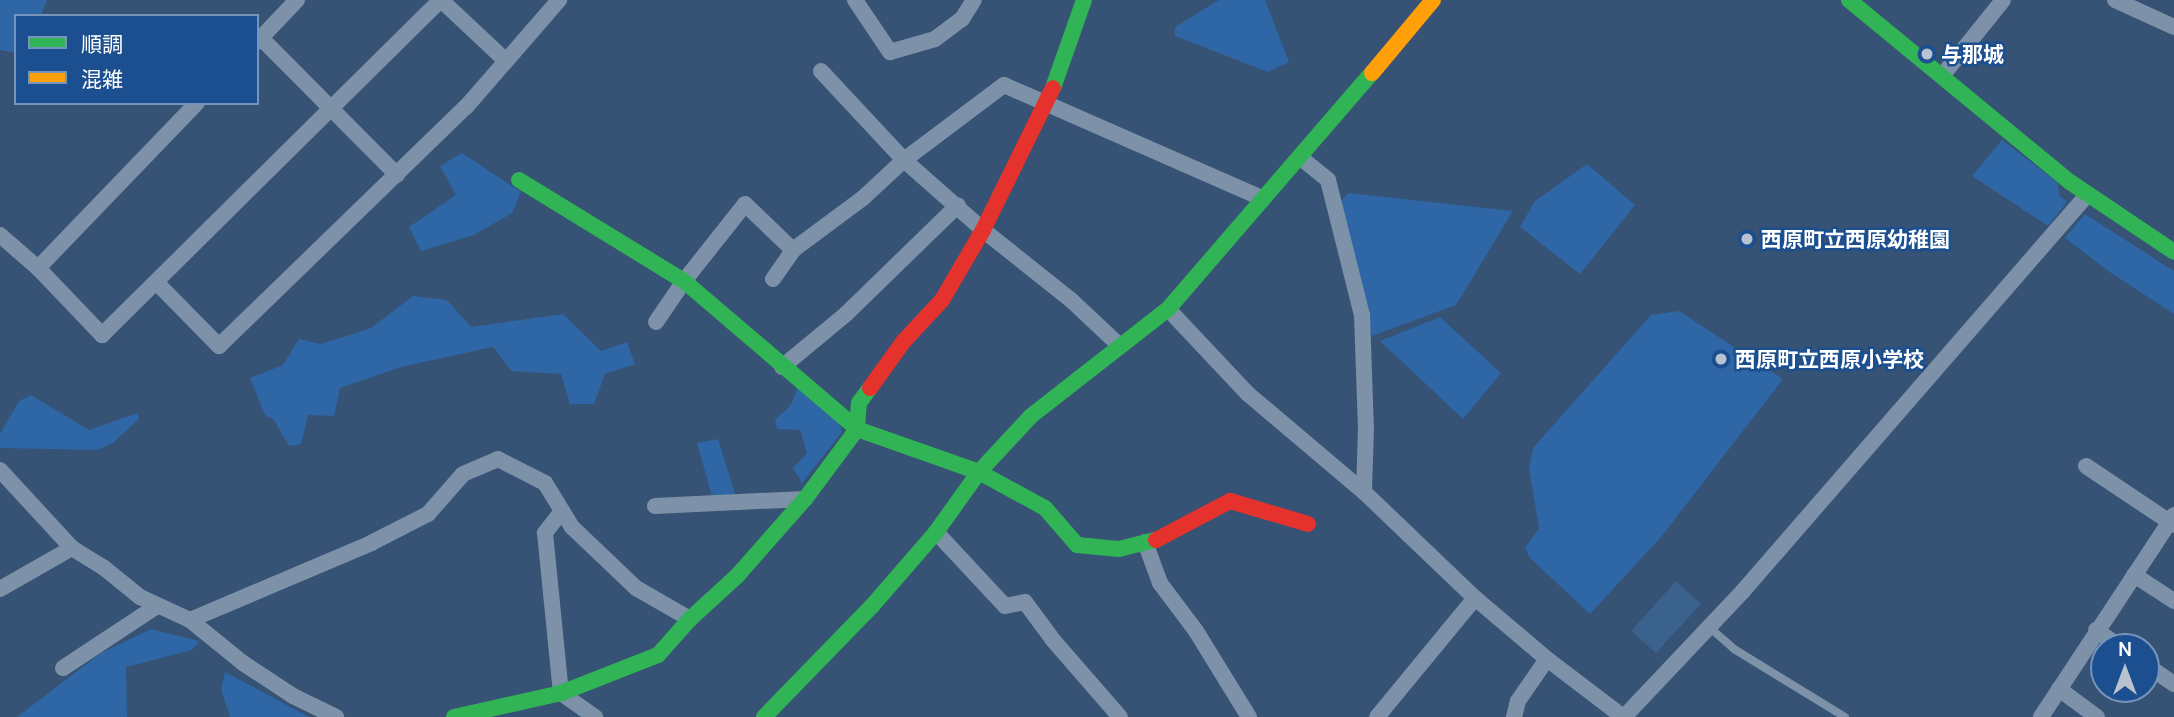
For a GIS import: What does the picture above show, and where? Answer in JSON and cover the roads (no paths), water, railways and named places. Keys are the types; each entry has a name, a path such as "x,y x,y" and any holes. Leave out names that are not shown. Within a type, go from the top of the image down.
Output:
{"street":[{"path":"297,0 259,40 397,176"},
{"path":"0,235 38,268 102,335 440,0 505,60"},
{"path":"156,282 219,346 466,107 559,0"},
{"path":"855,0 890,52 935,39 962,19 974,0"},
{"path":"454,717 561,693 658,655 690,619 737,576 805,499 857,429 859,403 903,342 942,300 984,230 1048,104 1084,0"},
{"path":"764,717 872,606 936,532 979,472 1031,416 1168,309 1261,198 1301,158 1433,0"},
{"path":"1849,0 2087,195 2174,251"},
{"path":"2115,0 2174,27"},
{"path":"1942,76 1993,3"},
{"path":"821,71 904,160 984,230 1071,300 1120,346"},
{"path":"772,279 793,250 863,198 904,160 1004,85 1261,198"},
{"path":"38,268 195,105"},
{"path":"1301,158 1328,180 1362,315 1366,427 1364,492"},
{"path":"519,180 614,234 684,281 857,429 979,472 1045,508 1077,545 1119,549 1145,542 1230,501 1308,524"},
{"path":"1168,309 1248,394 1364,492 1475,598 1547,659 1624,717 1709,627 2087,195"},
{"path":"656,322 684,281 745,204 793,250"},
{"path":"782,367 846,314 958,205"},
{"path":"190,620 371,543 428,514 463,474 498,459 545,483 572,527 636,588 690,619"},
{"path":"2040,717 2096,630 2173,521 2086,466"},
{"path":"0,470 6,484 72,548 157,606 190,620 283,689 336,717"},
{"path":"655,506 805,499"},
{"path":"562,510 545,533 561,693 594,717"},
{"path":"936,532 1005,606 1025,602 1053,640 1120,717"},
{"path":"1145,542 1160,583 1196,631 1249,717"},
{"path":"0,589 72,548"},
{"path":"2134,575 2174,601"},
{"path":"1377,717 1475,598"},
{"path":"64,668 157,606"},
{"path":"2096,630 2100,633"},
{"path":"1514,717 1518,701 1547,659"},
{"path":"2059,689 2097,717"}],"lane":[{"path":"1709,627 1734,649 1845,717"}],"place":[{"name":"与那城","path":"1927,54"},
{"name":"西原町立西原幼稚園","path":"1747,239"},
{"name":"西原町立西原小学校","path":"1721,359"}]}
